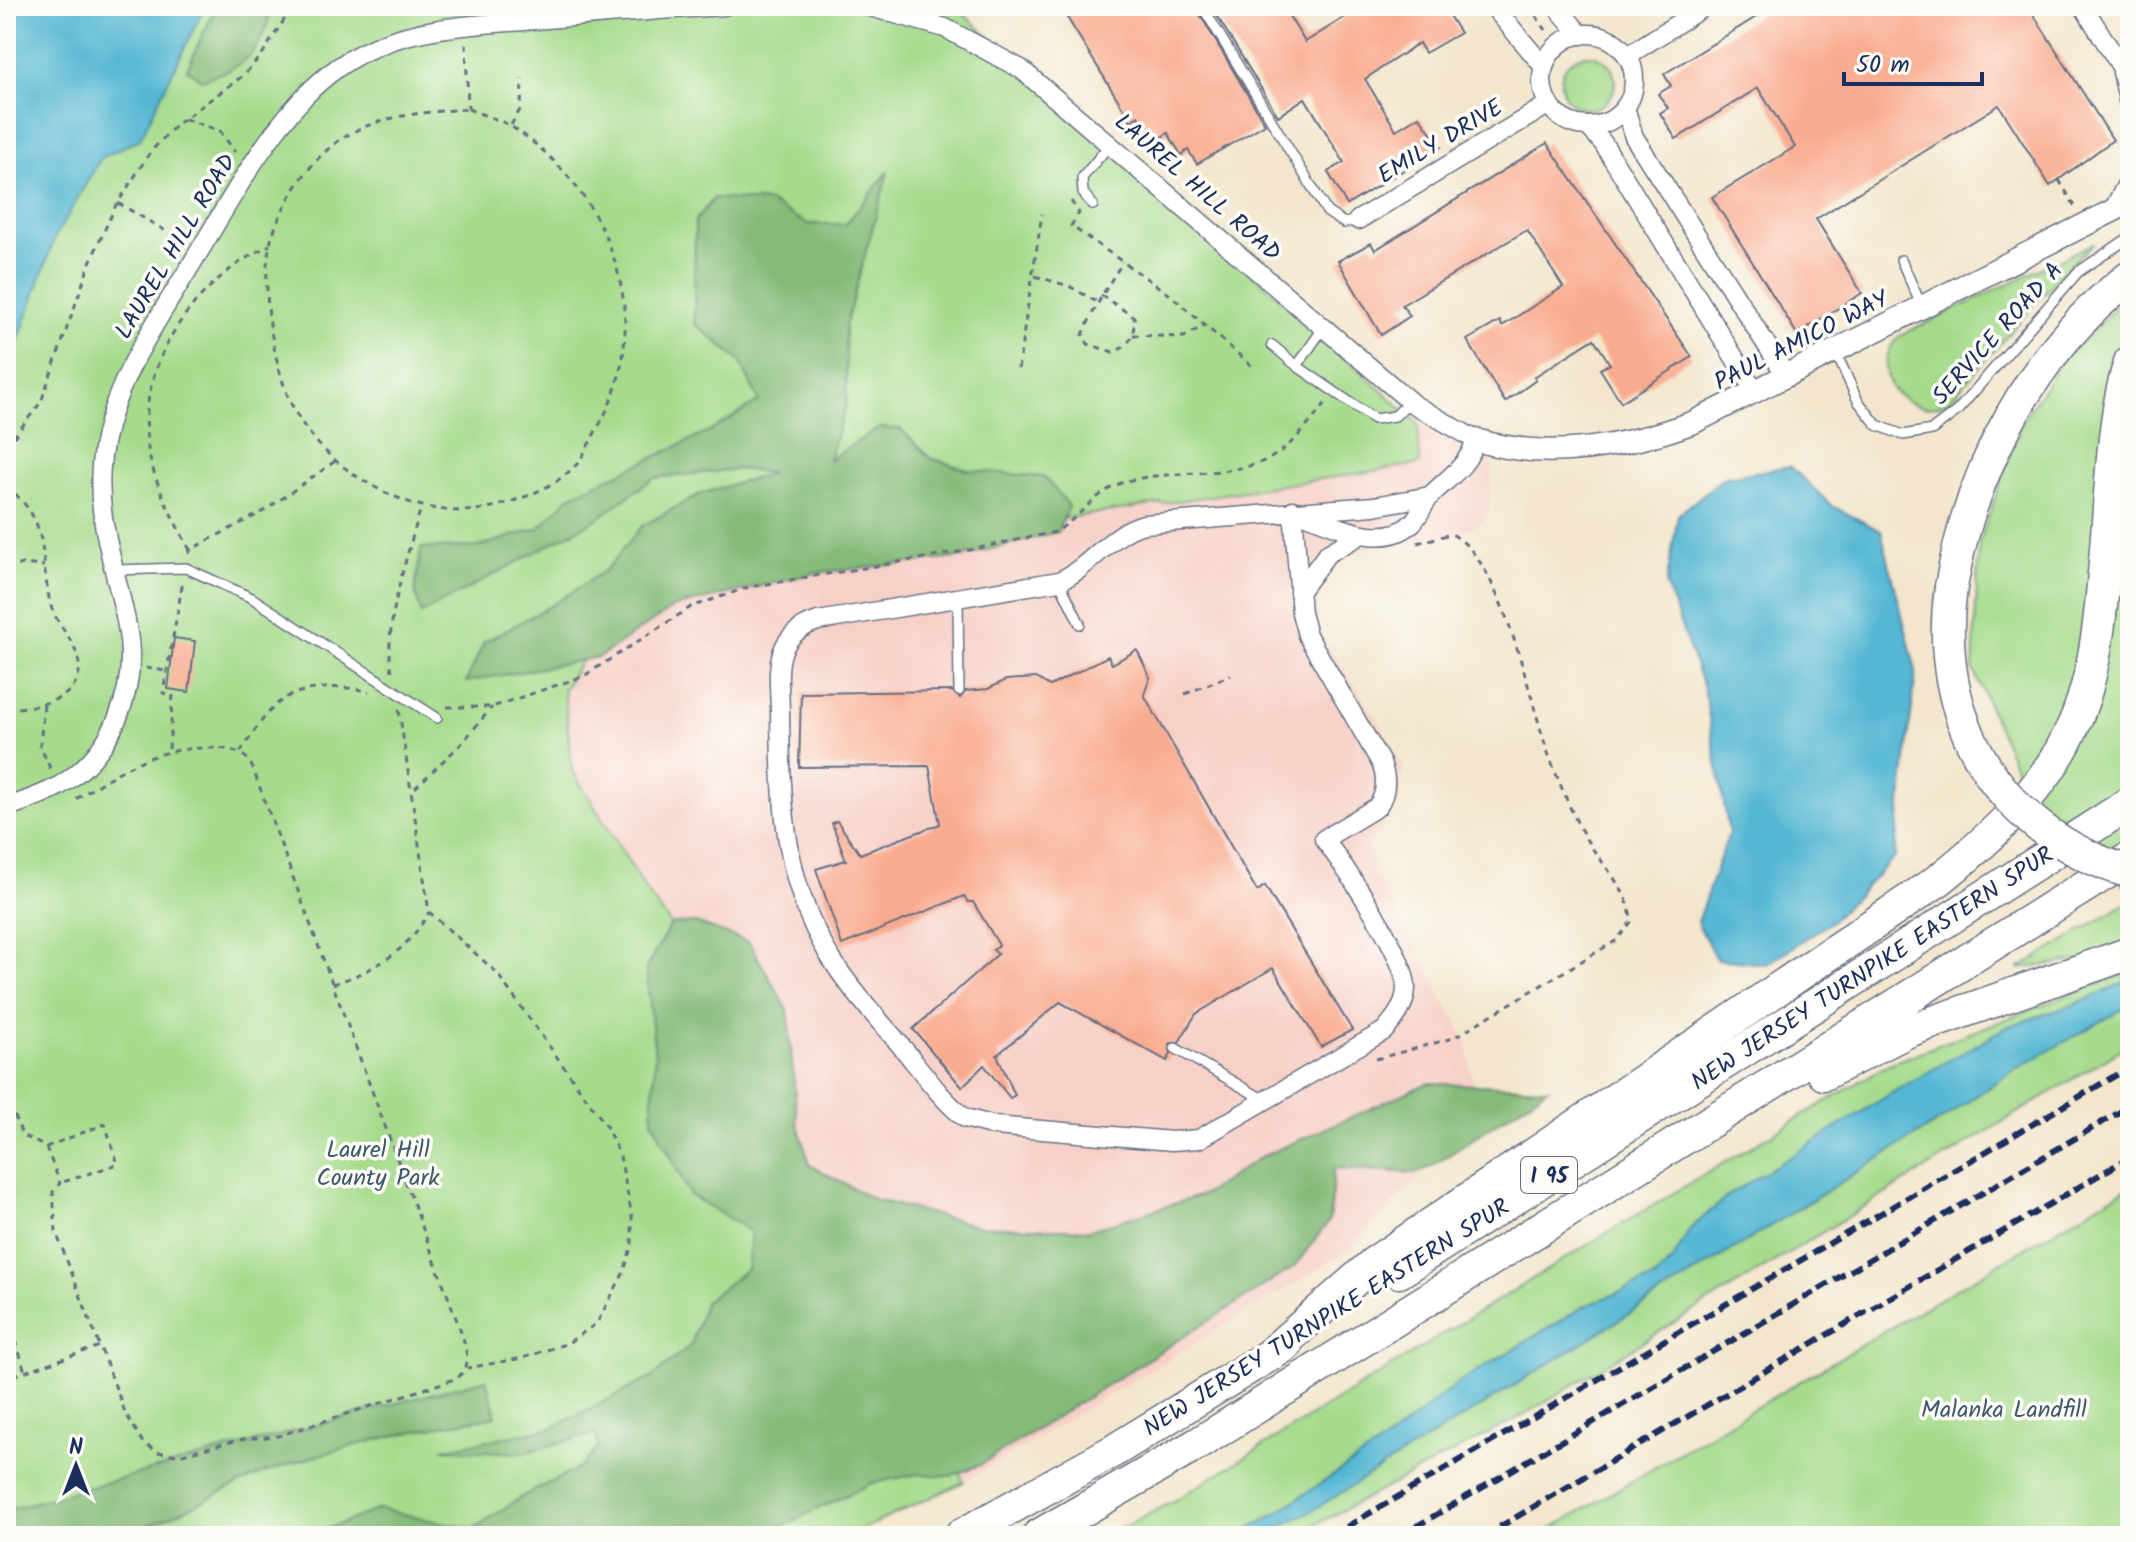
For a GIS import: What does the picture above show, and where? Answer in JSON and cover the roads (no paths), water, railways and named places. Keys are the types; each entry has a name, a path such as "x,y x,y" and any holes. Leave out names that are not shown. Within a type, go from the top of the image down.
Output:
{"highway":[{"path":"2130,277 2067,338 2014,411 1970,508 1951,587 1946,638 1951,682 1963,723 1985,767 2014,805 2046,831 2091,858 2130,872"},
{"path":"1268,1356 1374,1263 1940,879 2001,827 2032,794 2069,739 2091,679 2102,600 2115,436 2130,362"},
{"name":"NEW JERSEY TURNPIKE EASTERN SPUR","path":"960,1536 1115,1450 1268,1356 2130,803"},
{"name":"NEW JERSEY TURNPIKE EASTERN SPUR","path":"1038,1536 1196,1445 2130,858"},
{"path":"1622,1177 1744,1125 1835,1067 1908,1031 2130,953"}],"street":[{"name":"LAUREL HILL ROAD","path":"6,808 60,785 100,749 125,701 129,647 99,500 101,458 110,417 134,359 254,161 306,94 349,60 400,37 466,26 725,6"},
{"name":"LAUREL HILL ROAD","path":"867,6 945,28 997,53 1044,86 1410,401 1476,440"},
{"path":"1493,6 1544,67"},
{"path":"1627,56 1705,6"},
{"path":"2083,6 2125,74 2130,109"},
{"path":"1556,12 1581,35"},
{"path":"1756,393 1603,143 1588,126 1562,118 1549,104 1543,87 1544,67 1560,44 1581,35 1606,38 1627,56 1633,80 1625,107 1634,137 1787,377"},
{"name":"EMILY DRIVE","path":"1358,220 1549,104"},
{"path":"1588,126 1609,120 1625,107"},
{"path":"2121,207 2130,178"},
{"name":"PAUL AMICO WAY","path":"1476,440 1528,451 1612,445 1694,422 2121,207"},
{"path":"1293,510 1362,534 1388,534 1407,527 1430,496 1465,465 1476,440"},
{"path":"1293,510 1304,624 1312,646 1384,772 1382,800 1324,839 1345,867 1406,979 1399,1013 1384,1031 1210,1134 1185,1141 973,1122 956,1111 850,986 827,951 793,869 783,828 780,674 785,643 798,629 818,621 1059,581 1084,568 1133,527 1293,510 1392,504 1430,496"},
{"path":"1299,592 1327,554 1362,534"},
{"path":"1345,867 1344,846 1349,824"}],"lane":[{"path":"1202,6 1327,212 1344,223 1358,220"},
{"path":"1093,205 1083,193 1082,178 1111,143"},
{"name":"SERVICE ROAD A","path":"1836,351 1858,401 1877,425 1903,435 1932,430 1957,411 2078,272 2130,237"},
{"path":"1901,260 1922,307"},
{"path":"1297,366 1324,327"},
{"path":"1272,345 1364,416 1383,421 1395,416 1410,401"},
{"path":"113,570 186,568 252,598 341,654 397,698 418,704 437,718"},
{"path":"1059,581 1080,624"},
{"path":"958,598 959,691"},
{"path":"1175,1048 1266,1101"}],"water":[{"path":"6,6 205,6 140,139 101,158 55,237 14,353 6,361"},
{"path":"1790,466 1832,506 1881,531 1916,671 1895,857 1832,921 1767,964 1716,959 1697,922 1729,833 1704,689 1666,585 1678,515 1723,478"},
{"path":"2130,980 2130,1005 2011,1072 1941,1120 1315,1509 1261,1536 1233,1536 1264,1521 1387,1440 1461,1381 1583,1307 1655,1278 1674,1258 1690,1229 1729,1195 1895,1091 2009,1026 2073,1005"}],"railway":[{"path":"1331,1536 2130,1067"},
{"path":"1400,1536 2130,1106"},
{"path":"1484,1536 2130,1157"}],"park label":[{"name":"Laurel Hill County Park","path":"378,1163"},
{"name":"Malanka Landfill","path":"2004,1409"}]}
